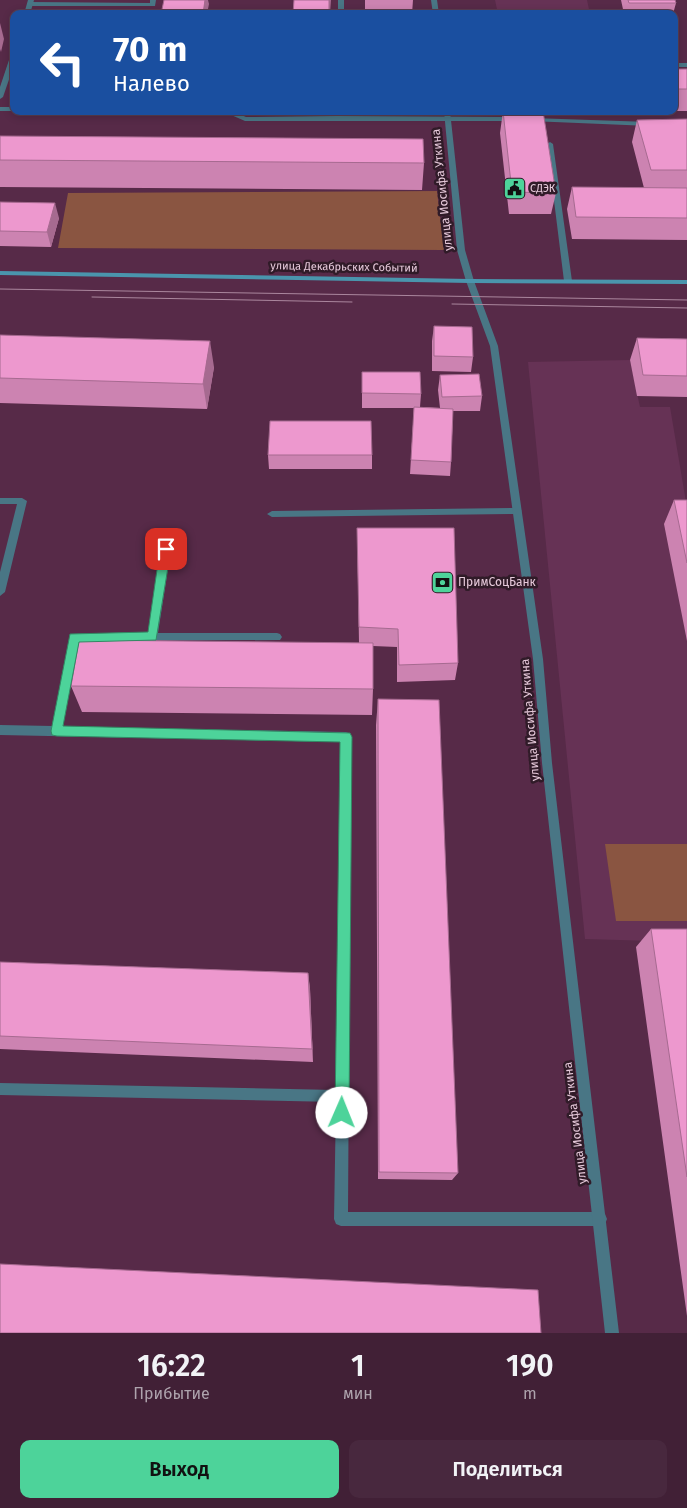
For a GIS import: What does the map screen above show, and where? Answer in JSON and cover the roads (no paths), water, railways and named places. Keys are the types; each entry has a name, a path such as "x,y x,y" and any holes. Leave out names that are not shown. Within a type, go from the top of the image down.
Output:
{"main road":[{"name":"улица Декабрьских Событий","path":"0,273 470,281 687,282"}],"street":[{"path":"30,2 153,2"},
{"path":"0,97 10,66"},
{"path":"235,115 245,119 338,115 448,115 657,124"},
{"name":"улица Иосифа Уткина","path":"448,115 461,250 470,281 494,346 538,659 547,763 612,1333"},
{"path":"550,144 568,281"},
{"path":"558,203 568,203"},
{"path":"0,501 22,501 0,592"},
{"path":"272,514 517,511"},
{"path":"152,637 166,549"},
{"path":"57,731 74,637 277,637"},
{"path":"0,730 346,737 341,1218 600,1219"},
{"path":"0,1089 342,1096"}],"tram line":[{"path":"0,289 687,300"},
{"path":"92,297 352,302"},
{"path":"452,304 687,308"}],"place":[{"name":"СДЭК","path":"514,188"},
{"name":"ПримСоцБанк","path":"442,582"}]}
